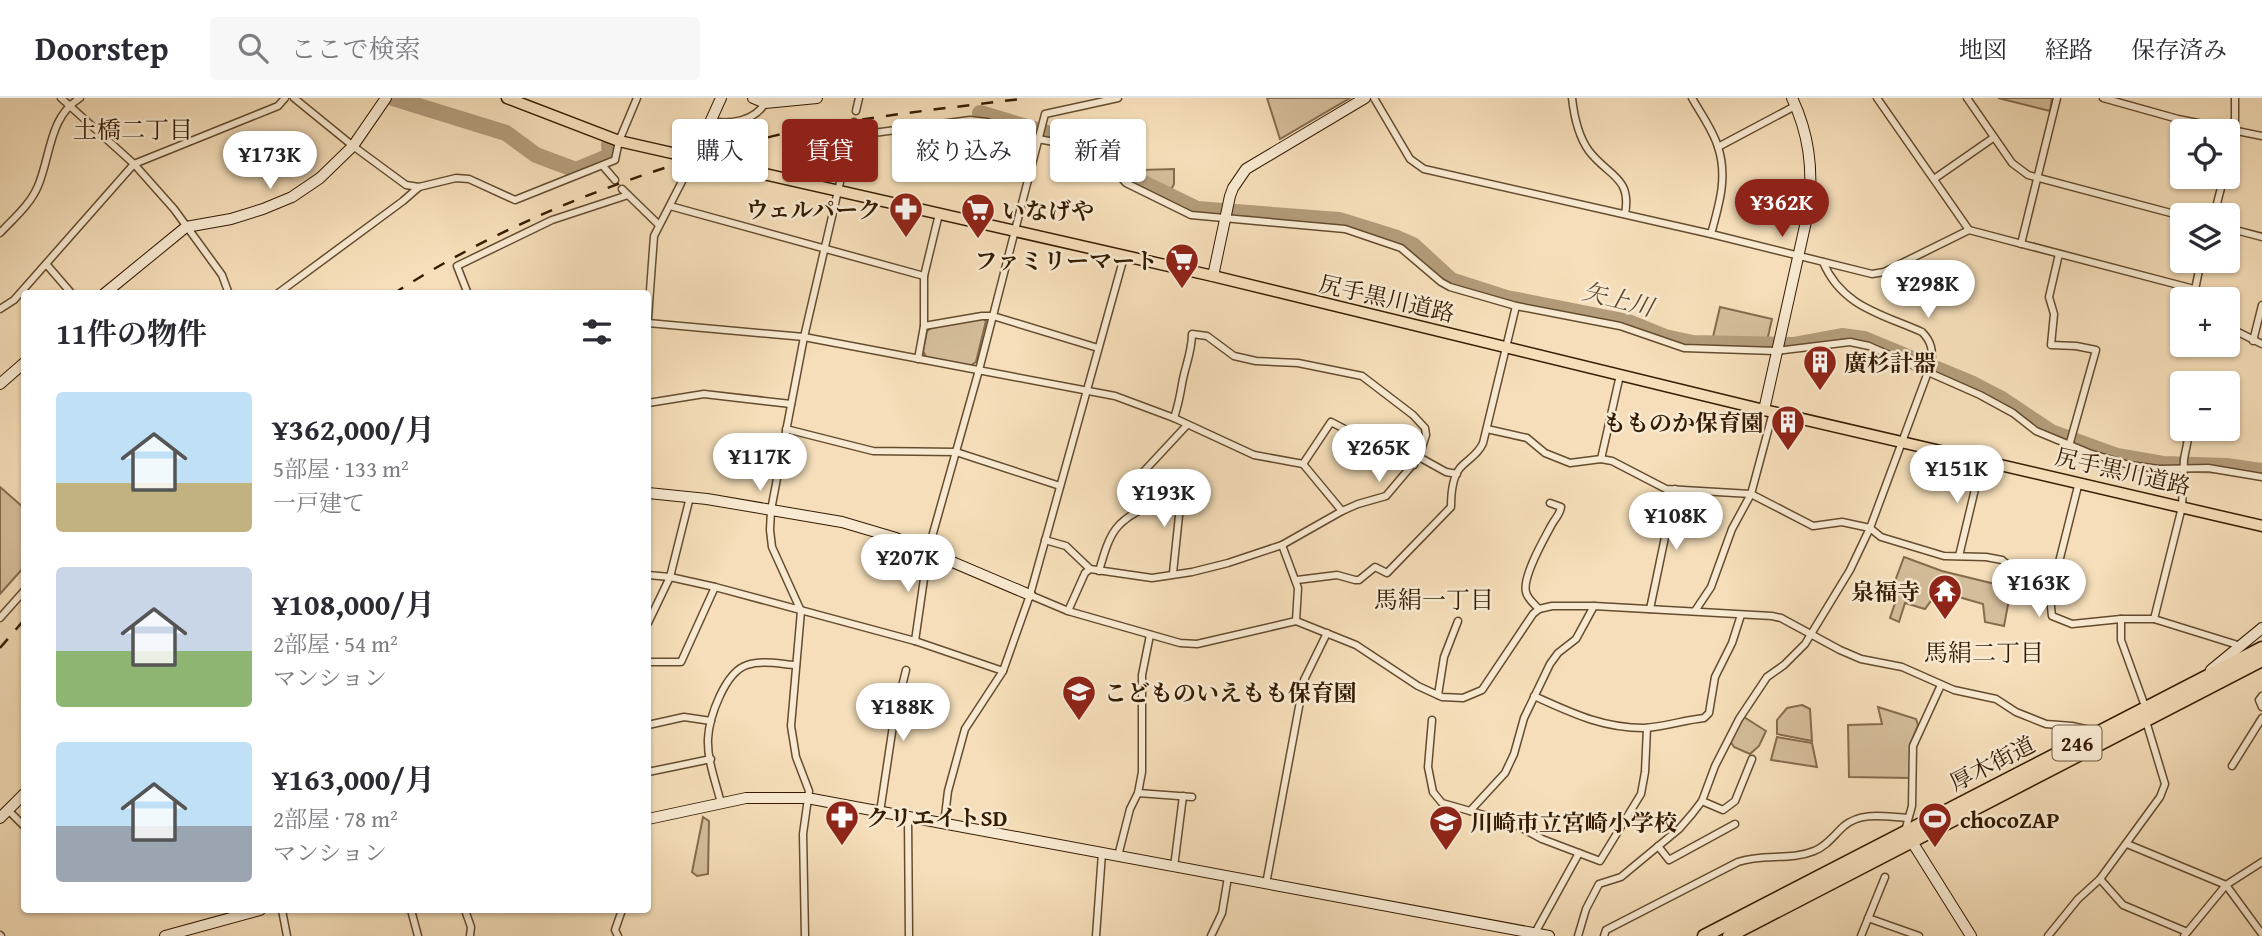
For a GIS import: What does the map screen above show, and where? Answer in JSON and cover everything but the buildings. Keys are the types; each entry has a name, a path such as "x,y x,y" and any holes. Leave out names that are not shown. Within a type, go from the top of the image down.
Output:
{"highway":[{"name":"厚木街道","path":"1729,936 1908,830 2219,682 2253,659 2262,648"},
{"name":"厚木街道","path":"1704,936 2099,732 2146,715 2190,686 2232,664 2253,659"}],"main road":[{"name":"尻手黒川道路","path":"507,98 620,141 672,153"},
{"name":"尻手黒川道路","path":"768,175 1213,276 1768,411 2262,526"}],"street":[{"path":"61,98 134,164 174,209 222,275 228,290"},
{"path":"2,228 30,202 39,184 59,117 68,105 80,98"},
{"path":"23,290 134,164 278,106 285,98"},
{"path":"294,98 407,185 419,187 456,178 469,179 515,200 615,160 637,98"},
{"path":"109,290 186,226 247,215 278,204 320,178 353,146 386,98"},
{"path":"711,119 721,98"},
{"path":"753,98 765,103 817,98"},
{"path":"856,111 859,98"},
{"path":"915,641 928,551 979,370 1045,114 1118,98"},
{"path":"1213,276 1233,188 1246,169 1365,98"},
{"path":"1374,98 1410,159 1424,169 1711,234 1872,274 1884,272 1969,230"},
{"path":"1572,98 1578,127 1588,149 1625,187 1628,201 1625,214"},
{"path":"1692,98 1718,147 1723,175 1722,194 1711,234"},
{"path":"1877,98 1969,230 2186,287"},
{"path":"1967,98 1993,138 2021,171 2038,178 2170,213"},
{"path":"2021,244 2057,98"},
{"path":"2103,98 2185,119"},
{"path":"2235,98 2235,119"},
{"path":"1695,611 1711,587 1732,529 1751,494 1768,411 1776,351 1809,208 1811,176 1808,143 1793,102 1718,147"},
{"path":"744,119 755,116 765,103"},
{"path":"878,132 970,120 987,122 1092,149 1126,183 1191,215 1225,215 1345,229 1401,247 1450,287 1516,306 1620,326 1684,348 1776,351 1850,342 1869,346 1929,369 2013,413 2036,431 2069,446 2129,465 2159,469 2184,465 2262,477"},
{"path":"2240,133 2262,136"},
{"path":"1934,179 1993,138"},
{"path":"603,166 615,180"},
{"path":"650,290 653,236 682,182"},
{"path":"805,936 803,834 809,791 796,757 790,726 800,611 772,547 770,530 771,510 804,337 839,182"},
{"path":"282,290 419,187"},
{"path":"622,189 658,224"},
{"path":"466,290 457,266 552,220 628,195"},
{"path":"670,206 924,276"},
{"path":"918,359 924,326 924,276 939,214"},
{"path":"2240,231 2262,237"},
{"path":"2059,254 2049,298 2054,314 2051,345 2096,350 2069,446"},
{"path":"944,824 948,791 965,729 1003,671 1030,595 1124,257"},
{"path":"1578,936 1586,909 1599,884 1621,877 1679,829 1702,802 1715,766 1739,719 1767,677 1805,644 1850,570 1870,528 1903,442 1929,369 1933,353 1931,346 1922,332 1852,301 1833,282 1823,262"},
{"path":"47,265 69,290"},
{"path":"0,309 21,293"},
{"path":"2253,341 2262,305"},
{"path":"1297,580 1337,575 1355,580 1375,567 1387,573 1451,507 1451,495 1457,474 1461,467 1479,452 1487,429 1516,306"},
{"path":"924,326 993,316 1098,348"},
{"path":"651,321 804,337 1115,396 1174,418 1254,455 1303,464 1342,511"},
{"path":"1045,540 1066,546 1090,569 1152,578 1228,564 1282,545 1342,511 1386,496 1414,465 1426,435 1425,428 1413,415 1362,376 1298,363 1255,361 1234,356 1207,336 1192,334 1192,349 1174,418"},
{"path":"2240,334 2262,344"},
{"path":"0,384 21,366"},
{"path":"1601,458 1620,375"},
{"path":"651,403 704,394 791,404"},
{"path":"1303,464 1331,422 1414,465"},
{"path":"1133,483 1187,425"},
{"path":"786,429 873,451 956,452 1060,486"},
{"path":"1487,429 1527,438 1545,453 1570,463 1601,458 1623,466 1666,489 1751,494 1813,526 1842,522 1870,528 1881,537 1944,556 1986,557 2002,561 2050,598"},
{"path":"2154,619 2182,507 2188,441"},
{"path":"1419,457 1457,474"},
{"path":"1959,556 1982,460"},
{"path":"2079,482 2050,598 2052,616 2072,624 2154,619 2253,659"},
{"path":"1173,573 1182,487"},
{"path":"1650,609 1675,489"},
{"path":"651,493 690,497 842,522 897,538 1068,611 1180,643 1197,644 1296,621 1356,645 1418,686 1438,695 1463,698 1482,690 1539,609 1552,606 1594,606 1695,611 1781,618 1850,654 1902,667 1954,690 1996,699 2015,712 2046,724 2099,732"},
{"path":"651,618 670,577 690,497"},
{"path":"1539,609 1526,595 1525,587 1537,553 1560,513 1561,507 1550,503"},
{"path":"1100,571 1109,537 1116,526 1153,504"},
{"path":"1282,545 1297,580 1296,621"},
{"path":"1068,611 1085,573 1090,569"},
{"path":"651,575 715,587 915,641 1003,671"},
{"path":"651,662 681,662 715,587"},
{"path":"0,618 21,594"},
{"path":"1469,811 1505,773 1514,754 1524,718 1550,664 1558,653 1576,639 1594,606"},
{"path":"1534,696 1595,723 1609,726 1647,728 1704,718 1709,713 1715,677 1732,643 1741,615"},
{"path":"2048,936 2078,899 2100,879 2127,844 2160,797 2165,784 2122,640 2121,619"},
{"path":"1438,695 1444,657 1458,621"},
{"path":"2253,659 2262,628"},
{"path":"1266,884 1304,680 1327,633"},
{"path":"1118,857 1142,772 1142,675 1150,635"},
{"path":"2190,686 2253,659"},
{"path":"2204,690 2232,664"},
{"path":"721,803 708,742 711,721 727,681 744,665 796,665"},
{"path":"880,812 894,719 906,670"},
{"path":"1908,830 1912,806 1913,746 1941,685"},
{"path":"2262,696 2259,700 2262,707"},
{"path":"651,724 684,717 711,721"},
{"path":"2232,766 2262,719"},
{"path":"1432,720 1428,767 1433,792 1442,803 1512,823 1542,839 1600,861 1641,794 1647,728"},
{"path":"1702,802 1723,810 1735,801 1752,759"},
{"path":"651,771 711,760"},
{"path":"1138,793 1192,797"},
{"path":"1174,867 1183,796"},
{"path":"0,818 21,797"},
{"path":"651,818 753,798 808,799 1266,884 1512,933 1549,936"},
{"path":"9,810 21,823"},
{"path":"1604,936 1606,930 1738,862 1750,858 1799,855 1815,851 1844,826 1870,816 1908,830 1971,936"},
{"path":"908,818 909,936"},
{"path":"1658,846 1669,860 1734,824"},
{"path":"2127,844 2226,885 2262,934"},
{"path":"1096,936 1102,853"},
{"path":"1535,933 1579,853"},
{"path":"2100,879 2123,905 2185,934 2226,885 2262,862"},
{"path":"1211,936 1222,913 1228,877"},
{"path":"1861,936 1885,877"},
{"path":"164,936 244,913"},
{"path":"283,913 287,936"},
{"path":"412,913 418,936"},
{"path":"466,913 471,927 470,936"},
{"path":"618,936 615,930 621,913"},
{"path":"1868,918 1919,936"}],"shaded area":[{"path":"1267,98 1350,98 1280,139"},
{"path":"1998,98 2052,98 2050,111"},
{"path":"1174,169 1174,184 1170,192 1146,181 1146,170"},
{"path":"1720,307 1772,319 1767,341 1712,341"},
{"path":"982,318 986,321 976,362 970,366 926,357 923,351 927,331 933,327"},
{"path":"0,487 21,505 21,570 0,594"},
{"path":"1904,557 1942,571 1999,585 2010,594 2004,626 1985,622 1983,604 1938,591 1925,609 1905,603 1899,622 1890,618 1895,603 1888,600"},
{"path":"1802,705 1810,709 1812,741 1777,734 1777,720 1787,708"},
{"path":"1878,707 1916,719 1918,725 1910,745 1911,778 1849,777 1848,725 1882,724"},
{"path":"1744,717 1766,731 1759,746 1750,754 1734,747 1730,741"},
{"path":"1777,737 1812,743 1817,767 1771,760"},
{"path":"703,817 709,821 708,874 697,876 692,872"}],"waterway":[{"name":"矢上川","path":"393,98 506,133 536,155 576,170 610,156 609,144"},
{"name":"矢上川","path":"980,113 1047,133 1089,140 1101,145 1135,179 1197,209 1339,220 1397,238 1413,245 1451,280 1507,298 1628,322 1665,337 1693,343 1793,345 1842,336 1864,339 1973,384 2000,398 2051,432 2117,456 2163,464 2227,466 2262,471"}],"railway":[{"path":"399,290 464,252 538,216 615,185 693,159 820,126 1028,98"},
{"path":"0,648 21,624"}],"place":[{"name":"ウェルパーク","path":"906,239"},
{"name":"いなげや","path":"978,240"},
{"name":"ファミリーマート","path":"1182,290"},
{"name":"廣杉計器","path":"1820,392"},
{"name":"もものか保育園","path":"1788,452"},
{"name":"泉福寺","path":"1945,621"},
{"name":"こどものいえもも保育園","path":"1079,722"},
{"name":"クリエイトSD","path":"842,847"},
{"name":"chocoZAP","path":"1935,849"},
{"name":"川崎市立宮崎小学校","path":"1446,852"}],"district":[{"name":"土橋二丁目","path":"133,129"},
{"name":"馬絹一丁目","path":"1434,599"},
{"name":"馬絹二丁目","path":"1984,652"}]}
